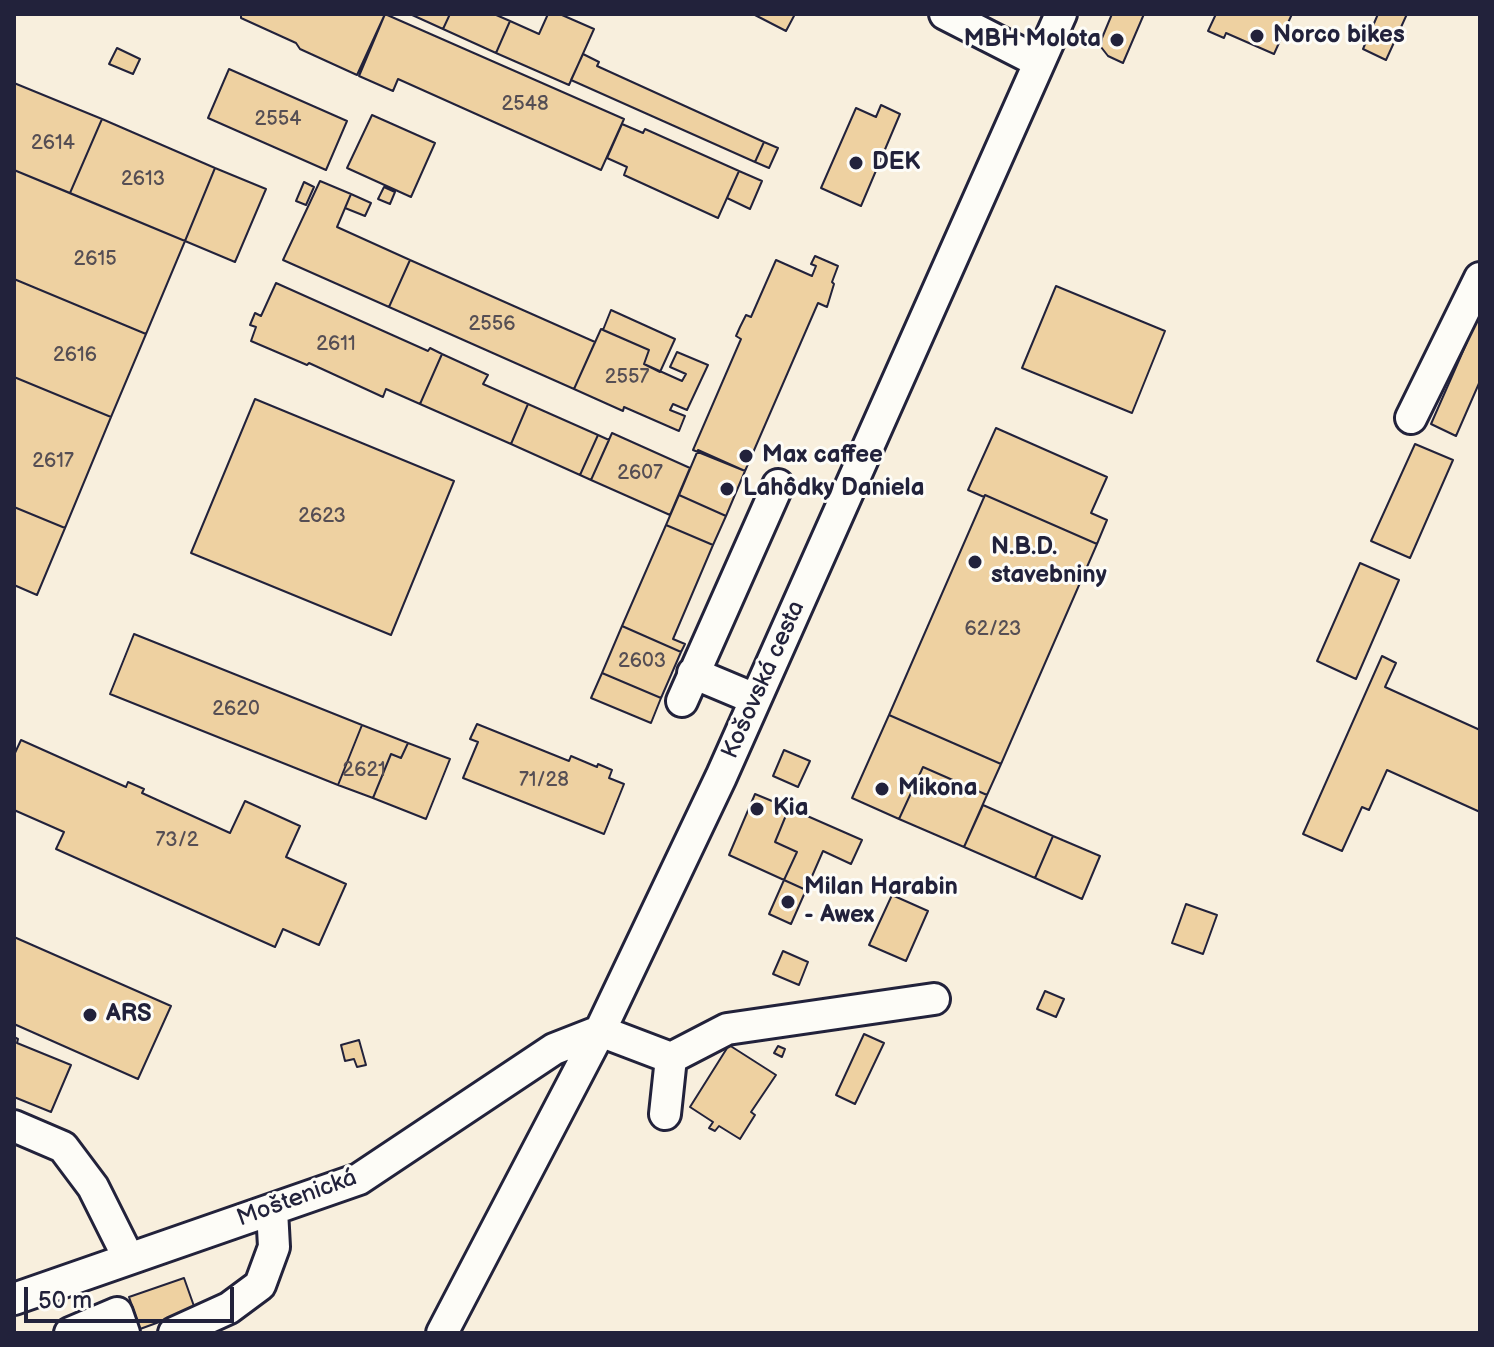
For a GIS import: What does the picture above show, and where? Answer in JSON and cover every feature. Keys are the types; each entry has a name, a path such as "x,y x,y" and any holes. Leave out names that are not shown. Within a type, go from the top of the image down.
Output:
{"street":[{"path":"945,14 1039,62"},
{"name":"Košovská cesta","path":"442,1333 600,1031 721,777 1061,14"},
{"path":"1411,418 1480,278"},
{"path":"755,699 688,687 778,485"},
{"path":"600,1031 671,1058 727,1029 934,999"},
{"name":"Moštenická","path":"14,1299 359,1179 554,1049 600,1031"},
{"path":"665,1114 671,1058"},
{"path":"14,1126 63,1147 93,1187 129,1259"},
{"path":"174,1333 229,1308 260,1285 274,1247 272,1210"},
{"path":"70,1333 117,1313 124,1333"}],"building":[{"path":"241,14 385,14 357,75 241,18"},
{"path":"385,14 624,119 601,170 398,79 393,91 359,76"},
{"path":"410,14 450,14 443,29"},
{"path":"450,14 494,14 510,21 496,53 443,29"},
{"path":"548,14 562,15 594,29 569,85 496,53 510,21 539,34"},
{"path":"753,14 795,14 786,31"},
{"name":"MBH Molota","path":"1112,14 1144,14 1123,63 1108,56 1101,47"},
{"name":"Norco bikes","path":"1216,14 1292,14 1274,54 1226,33 1224,38 1208,31"},
{"path":"1378,14 1407,14 1386,60 1363,49"},
{"path":"117,48 140,59 133,74 109,64"},
{"path":"583,54 599,62 597,66 764,142 755,162 571,80"},
{"path":"229,69 347,121 326,170 208,118"},
{"path":"14,83 102,119 70,193 14,170"},
{"name":"DEK","path":"881,105 900,114 861,206 821,188 856,108 876,117"},
{"path":"372,115 435,143 411,197 347,168"},
{"path":"102,119 215,168 185,241 70,193"},
{"path":"622,124 643,133 645,129 739,171 718,218 624,175 627,167 607,158"},
{"path":"764,142 778,148 769,168 755,162"},
{"path":"215,168 266,189 235,262 185,241"},
{"path":"14,170 185,241 146,334 14,279"},
{"path":"739,171 762,181 750,209 727,198"},
{"path":"320,181 351,194 337,227 410,260 389,307 283,260"},
{"path":"304,182 314,187 306,205 296,201"},
{"path":"384,187 395,192 390,204 378,199"},
{"path":"351,194 371,203 365,216 345,208"},
{"path":"815,256 838,266 827,307 818,303 745,471 693,450 741,339 736,336 746,315 751,317 776,260 812,276 816,266 811,264"},
{"path":"410,260 595,342 574,389 389,307"},
{"path":"14,279 146,334 111,417 14,377"},
{"path":"276,283 428,351 430,348 442,354 420,404 386,389 383,397 251,341 256,327 250,325 255,313 261,316"},
{"path":"1056,286 1165,331 1132,413 1022,368"},
{"path":"611,310 675,339 660,372 644,364 649,350 603,330"},
{"path":"1480,313 1480,381 1456,436 1431,424 1467,342 1463,340 1472,321 1476,322"},
{"path":"601,329 649,350 644,364 682,381 686,374 670,367 677,352 708,365 687,410 673,404 670,410 685,416 679,431 574,389"},
{"path":"442,354 488,375 483,384 528,404 511,444 420,404"},
{"path":"14,377 111,417 65,528 14,507"},
{"path":"255,399 454,481 391,635 191,553"},
{"path":"528,404 598,435 580,475 511,444"},
{"path":"996,428 1107,477 1091,513 1107,520 1097,544 968,490"},
{"path":"612,433 690,468 670,515 591,480"},
{"path":"598,435 609,440 591,480 580,475"},
{"path":"1415,444 1453,460 1410,558 1371,541"},
{"path":"698,450 745,471 726,516 679,495"},
{"path":"679,495 726,516 713,545 666,525"},
{"path":"985,495 1097,544 1001,764 889,715"},
{"path":"14,507 65,528 37,595 14,585"},
{"path":"666,525 713,545 673,639 685,644 681,652 622,626"},
{"path":"1360,563 1399,580 1356,679 1317,661"},
{"path":"622,626 681,652 661,698 602,673"},
{"path":"134,634 362,725 338,785 110,694"},
{"path":"1382,656 1396,663 1385,687 1480,730 1480,812 1387,770 1369,810 1362,807 1342,851 1303,834"},
{"path":"602,673 661,698 651,723 591,698"},
{"path":"889,715 1001,764 987,795 923,767 899,819 852,798"},
{"path":"477,724 569,761 571,756 612,770 609,778 624,784 604,834 463,778 478,742 470,739"},
{"path":"362,725 408,743 401,758 391,754 373,798 338,785"},
{"path":"21,740 126,787 128,782 144,789 142,793 230,833 245,801 300,826 286,857 346,884 319,945 283,929 275,947 56,849 64,832 14,810 14,755"},
{"path":"408,743 450,759 426,819 373,798 391,754 401,758"},
{"path":"784,750 810,761 798,787 773,776"},
{"path":"923,767 987,795 964,847 899,819"},
{"path":"755,794 789,808 775,842 797,852 784,880 729,855"},
{"path":"983,805 1053,836 1035,878 964,847"},
{"path":"789,808 862,840 851,864 823,851 806,890 784,880 797,852 775,842"},
{"path":"1053,836 1100,856 1082,899 1035,878"},
{"name":"Milan Harabin - Awex","path":"784,880 806,890 791,924 769,914"},
{"path":"892,895 928,911 906,961 869,945"},
{"path":"1186,904 1217,915 1203,954 1172,943"},
{"name":"ARS","path":"14,937 171,1006 138,1079 14,1024"},
{"path":"783,951 808,962 799,985 773,974"},
{"path":"1045,991 1064,999 1056,1017 1037,1009"},
{"path":"864,1034 884,1043 855,1104 836,1095"},
{"path":"14,1037 18,1039 17,1043 71,1065 51,1112 14,1097"},
{"path":"359,1040 366,1065 357,1067 354,1059 345,1061 341,1045"},
{"path":"729,1045 776,1075 751,1112 755,1115 740,1139 719,1126 715,1131 709,1128 713,1122 690,1107"},
{"path":"778,1046 785,1049 782,1057 774,1053"},
{"path":"184,1278 195,1309 140,1329 129,1297"}],"place":[{"name":"Norco bikes","path":"1257,36"},
{"name":"MBH Molota","path":"1117,40"},
{"name":"DEK","path":"856,163"},
{"name":"Max caffee","path":"746,456"},
{"name":"Lahôdky Daniela","path":"727,489"},
{"name":"N.B.D. stavebniny","path":"975,562"},
{"name":"Mikona","path":"882,789"},
{"name":"Kia","path":"757,809"},
{"name":"Milan Harabin - Awex","path":"788,902"},
{"name":"ARS","path":"90,1015"}]}
